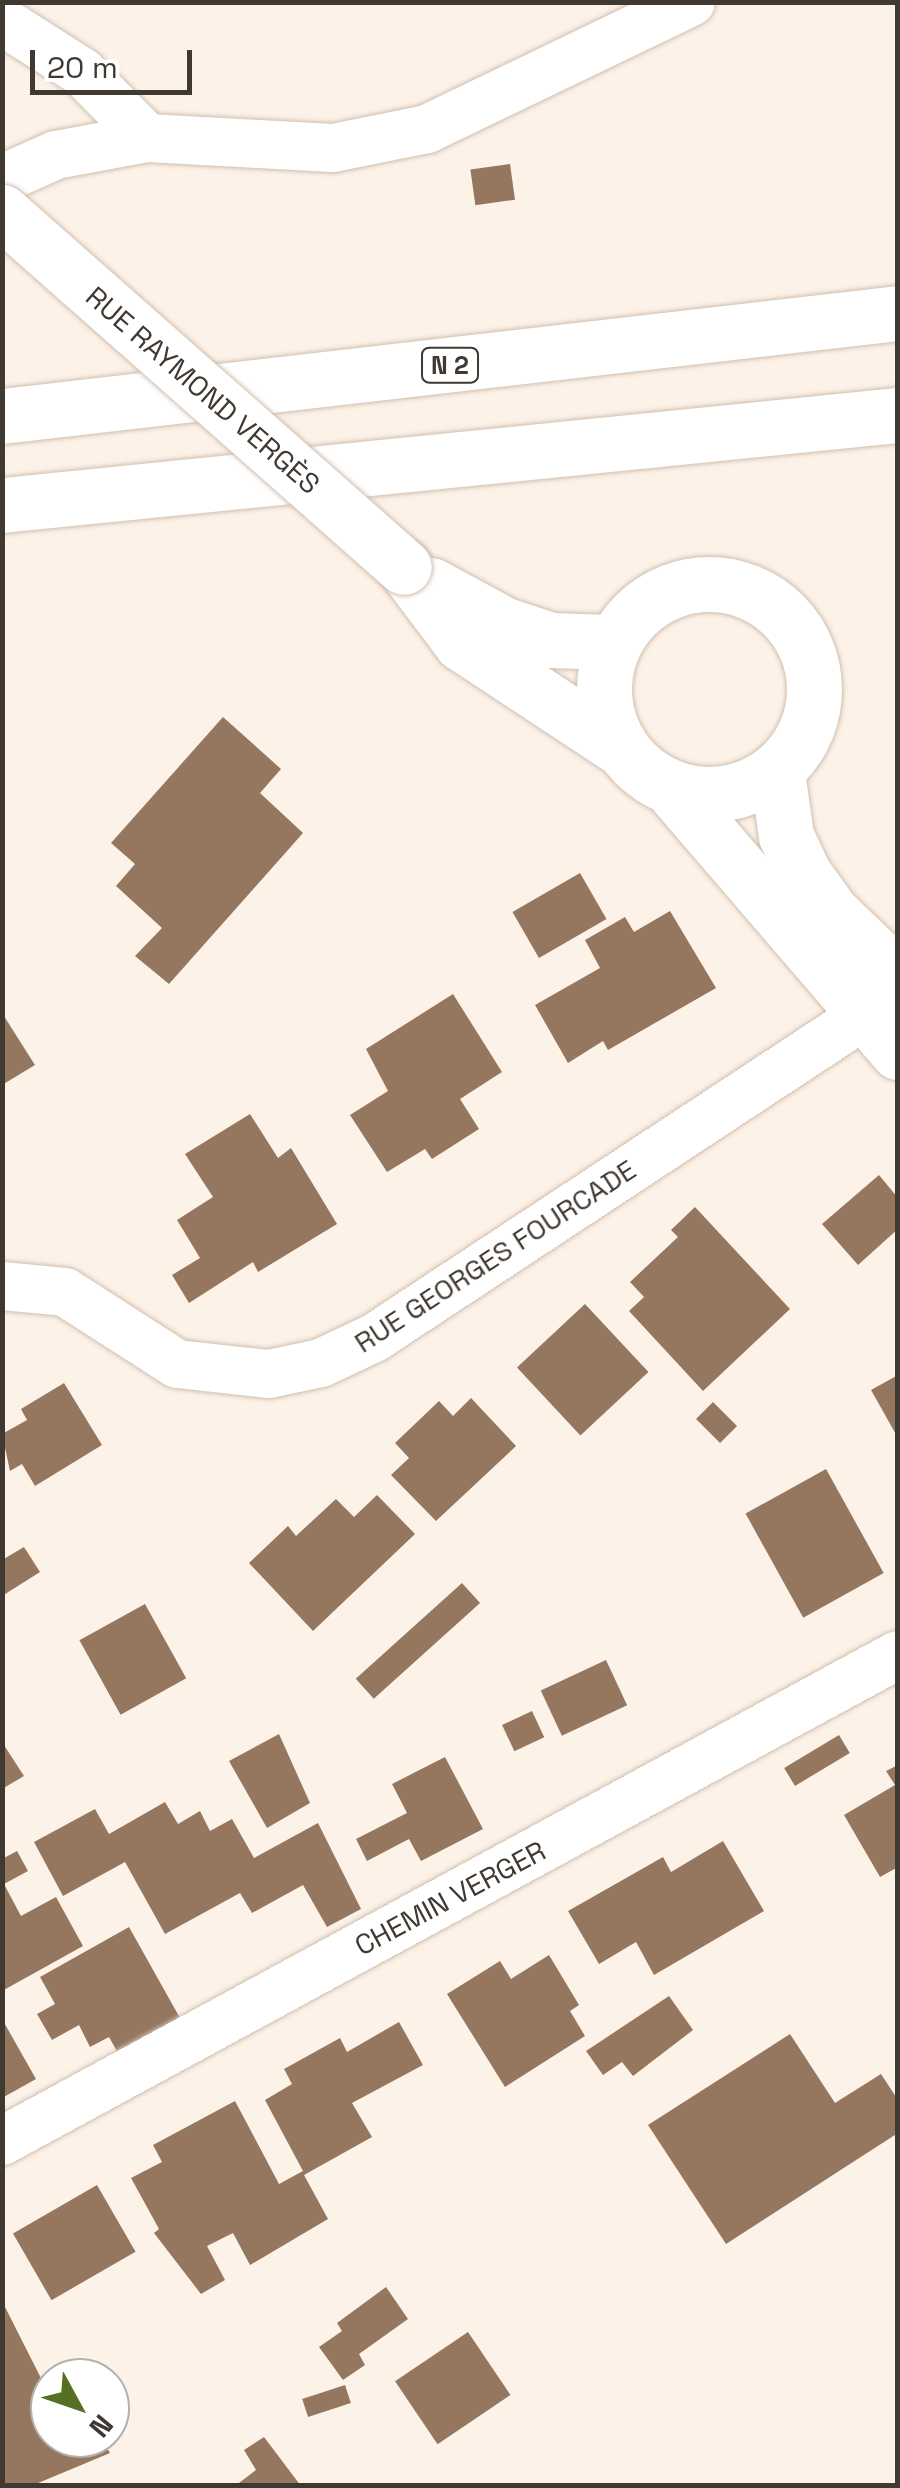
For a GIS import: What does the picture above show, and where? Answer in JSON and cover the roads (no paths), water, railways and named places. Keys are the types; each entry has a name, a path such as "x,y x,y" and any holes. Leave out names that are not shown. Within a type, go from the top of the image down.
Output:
{"main road":[{"name":"RUE RAYMOND VERGÈS","path":"2,212 404,567 505,625 551,640 610,642"},
{"name":"N 2","path":"2,416 898,313"},
{"path":"2,506 898,415"},
{"name":"RUE RAYMOND VERGÈS","path":"404,567 460,643 620,748"},
{"path":"675,793 720,794 776,772 814,719 816,693 802,638 780,609 744,588 708,581 663,592 610,642 607,698 620,748 641,772 675,793 889,1007"},
{"path":"776,772 786,836 804,874 889,1007"}],"street":[{"path":"2,179 56,155 147,138 333,148 427,129 692,2"},
{"path":"2,21 82,72 147,138"},
{"name":"RUE GEORGES FOURCADE","path":"2,1286 65,1292 177,1364 269,1374 320,1362 374,1338 889,1007"},
{"name":"CHEMIN VERGER","path":"2,2141 898,1655"}]}
